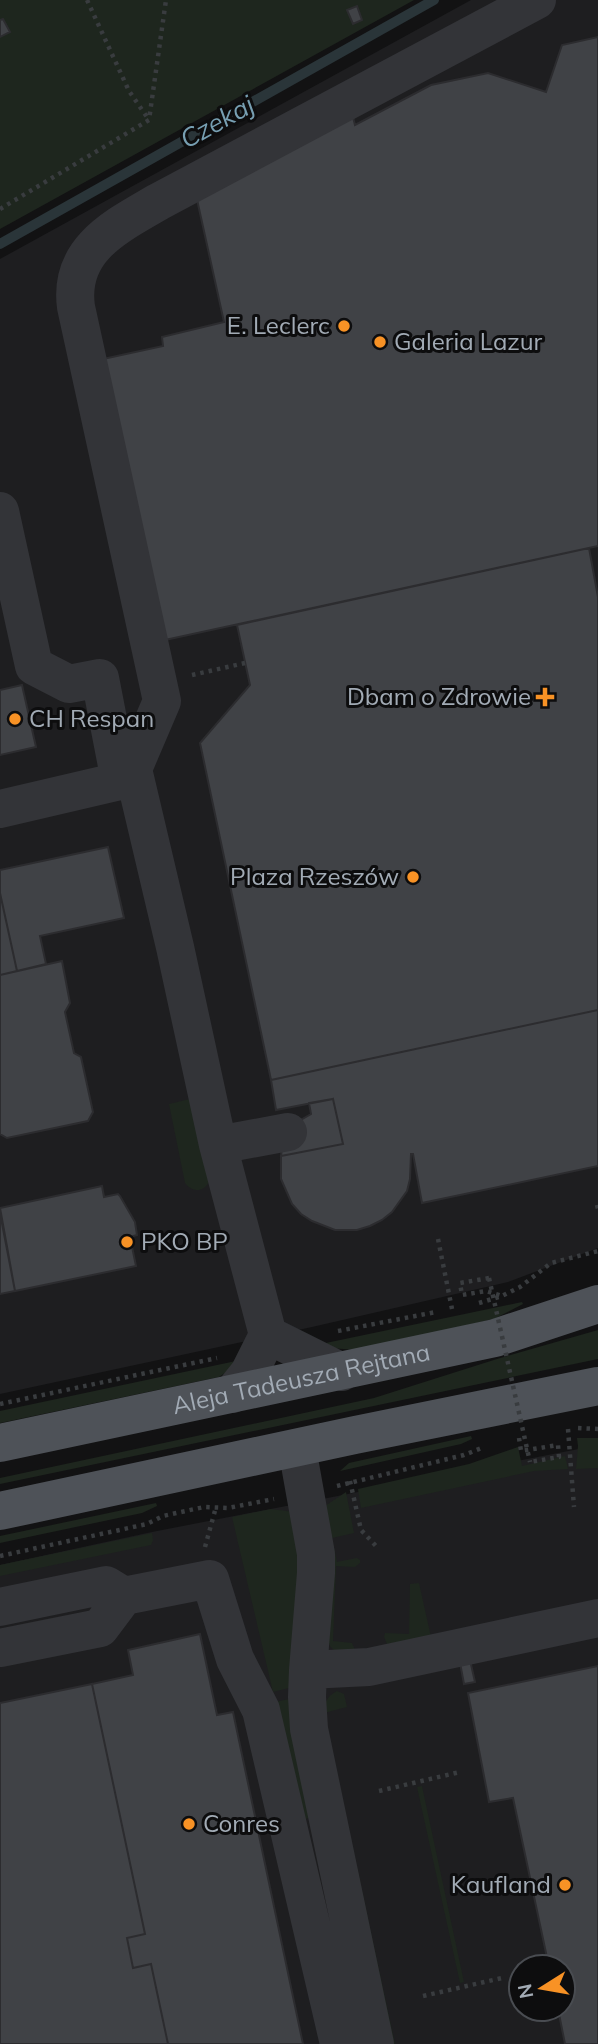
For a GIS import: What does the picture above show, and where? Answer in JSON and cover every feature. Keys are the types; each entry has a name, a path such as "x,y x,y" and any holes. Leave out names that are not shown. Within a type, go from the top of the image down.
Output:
{"main road":[{"name":"Aleja Tadeusza Rejtana","path":"0,1443 495,1338 598,1304"},
{"path":"0,1511 598,1386"}],"street":[{"path":"0,809 126,775 163,701 76,307 76,282 85,258 95,245 117,226 158,202 537,0"},
{"path":"0,511 34,666 69,684 100,678 175,947 218,1145 268,1335 249,1373 232,1394"},
{"path":"218,1145 288,1132"},
{"path":"268,1335 342,1372"},
{"path":"297,1448 316,1554 308,1670 309,1729 375,2044"},
{"path":"0,1648 100,1628 124,1596 210,1579 235,1659 261,1710 339,2044"},
{"path":"0,1607 106,1585 124,1596"},
{"path":"308,1670 369,1667 598,1618"}],"path":[{"path":"87,0 129,91 149,120"},
{"path":"149,120 166,0"},
{"path":"0,209 149,120"},
{"path":"438,1239 452,1309"},
{"path":"477,1303 502,1296 520,1287 551,1263 598,1251"},
{"path":"502,1296 486,1291 462,1295 460,1283 489,1278 530,1462 559,1457 558,1445 521,1451 519,1438"},
{"path":"329,1333 465,1306"},
{"path":"0,1404 222,1357"},
{"path":"555,1432 576,1428 598,1429"},
{"path":"568,1429 574,1507"},
{"path":"507,1440 531,1436"},
{"path":"328,1489 350,1481 464,1455 485,1446"},
{"path":"350,1481 361,1530 376,1546"},
{"path":"0,1556 147,1524 163,1516 204,1507 228,1508 283,1497"},
{"path":"379,1791 460,1772"},
{"path":"423,1996 502,1978"}],"shaded area":[{"path":"0,0 414,0 0,229"},
{"path":"471,0 598,0 598,1248 508,1282 0,1394 0,259"},
{"path":"190,1099 209,1182 204,1188 197,1190 185,1183 169,1104"},
{"path":"522,1302 523,1304 494,1319 356,1350 330,1348 321,1344"},
{"path":"598,1330 598,1359 0,1484 0,1478 374,1398"},
{"path":"236,1361 231,1369 219,1377 0,1423 0,1411"},
{"path":"471,1436 472,1439 461,1444 340,1471 349,1463"},
{"path":"577,1438 598,1438 598,1468 576,1469"},
{"path":"518,1447 522,1466 565,1456 568,1469 534,1471 361,1508 358,1489 469,1464"},
{"path":"598,1447 598,2044 0,2044 0,1565 152,1532"},
{"path":"346,1492 354,1533 332,1538 337,1562 357,1558 360,1563 355,1567 336,1566 333,1641 352,1643 355,1650 334,1650 326,1635 325,1506"},
{"path":"156,1503 157,1506 142,1513 0,1543 0,1536"},
{"path":"271,1509 294,1512 297,1556 289,1688 273,1692 232,1517"},
{"path":"152,1533 151,1545 0,1576 0,1565"},
{"path":"419,1583 431,1637 387,1644 385,1633 409,1634 410,1584"},
{"path":"337,1691 344,1694 347,1707 324,1713 395,2044 392,2044 391,2040 324,1727 323,1713 324,1706"},
{"path":"289,1699 310,1818 303,1819 275,1702"},
{"path":"422,1786 464,1982 460,1983 417,1787"}],"building":[{"path":"357,6 362,20 353,24 347,10"},
{"path":"3,19 10,32 0,37 0,20"},
{"name":"Galeria Lazur","path":"598,37 598,546 165,640 103,359 163,346 162,337 224,322 196,195 352,113 355,125 431,85 488,73 546,92 562,45"},
{"name":"Plaza Rzeszów","path":"589,548 598,597 598,1010 271,1080 200,743 250,685 237,625"},
{"name":"CH Respan","path":"22,685 36,747 0,755 0,690"},
{"path":"108,847 124,918 40,936 46,964 17,971 0,893 0,870"},
{"path":"0,893 17,971 0,975"},
{"path":"62,961 70,1003 65,1012 74,1053 81,1057 93,1112 88,1121 7,1138 0,1134 0,975"},
{"path":"598,1010 598,1166 422,1203 411,1154 407,1191 392,1212 370,1226 357,1230 335,1230 312,1221 292,1204 281,1179 281,1156 343,1144 333,1099 276,1110 271,1080"},
{"path":"333,1099 343,1144 281,1156 282,1148 299,1121 311,1114 309,1103"},
{"path":"102,1186 104,1197 118,1194 120,1196 135,1222 137,1235 130,1237 136,1266 15,1291 0,1208"},
{"path":"0,1213 15,1291 0,1294"},
{"name":"Conres","path":"200,1634 217,1715 233,1712 303,2044 168,2044 151,1964 133,1968 127,1938 145,1934 92,1684 133,1675 128,1650"},
{"path":"470,1660 475,1682 464,1684 460,1663"},
{"name":"Kaufland","path":"598,1666 598,2044 565,2044 561,2023 577,2023 577,1953 546,1953 513,1798 489,1802 468,1693"},
{"path":"92,1684 145,1934 127,1938 133,1968 151,1964 168,2044 0,2044 0,1703"}],"waterway":[{"name":"Czekaj","path":"0,244 434,0"}],"place":[{"name":"E. Leclerc","path":"344,326"},
{"name":"Galeria Lazur","path":"380,342"},
{"name":"Dbam o Zdrowie","path":"545,697"},
{"name":"CH Respan","path":"15,719"},
{"name":"Plaza Rzeszów","path":"413,877"},
{"name":"PKO BP","path":"127,1242"},
{"name":"Conres","path":"189,1824"},
{"name":"Kaufland","path":"565,1885"}]}
